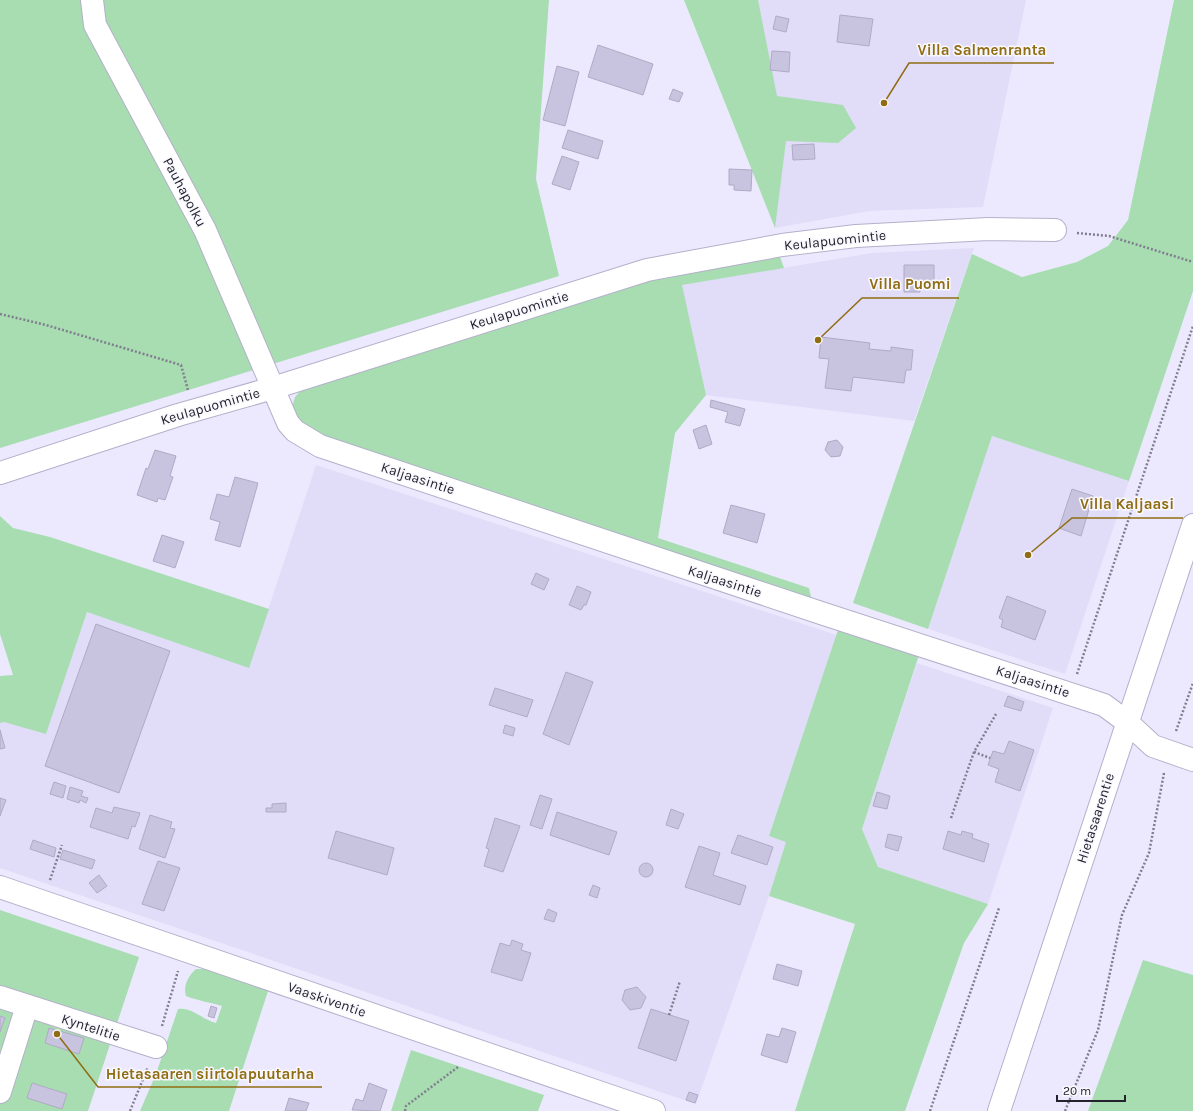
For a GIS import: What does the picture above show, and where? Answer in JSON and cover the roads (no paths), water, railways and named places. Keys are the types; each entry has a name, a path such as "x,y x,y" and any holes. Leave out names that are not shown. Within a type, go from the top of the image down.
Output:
{"street":[{"name":"Pauhapolku","path":"92,0 95,26 205,230 273,388"},
{"name":"Keulapuomintie","path":"0,474 195,410 273,388 648,270 782,245 856,236 988,229 1055,230"},
{"name":"Kaljaasintie","path":"273,388 288,423 295,431 320,446 821,613 1104,705 1127,722 1153,746 1193,760"},
{"name":"Hietasaarentie","path":"999,1111 1193,525"},
{"name":"Vaaskiventie","path":"0,887 654,1111"},
{"name":"Kyntelitie","path":"0,997 156,1048"},
{"path":"0,1092 27,1006"}],"place":[{"name":"Villa Salmenranta","path":"884,103"},
{"name":"Villa Puomi","path":"818,340"},
{"name":"Villa Kaljaasi","path":"1028,555"},
{"name":"Hietasaaren siirtolapuutarha","path":"57,1034"}]}
